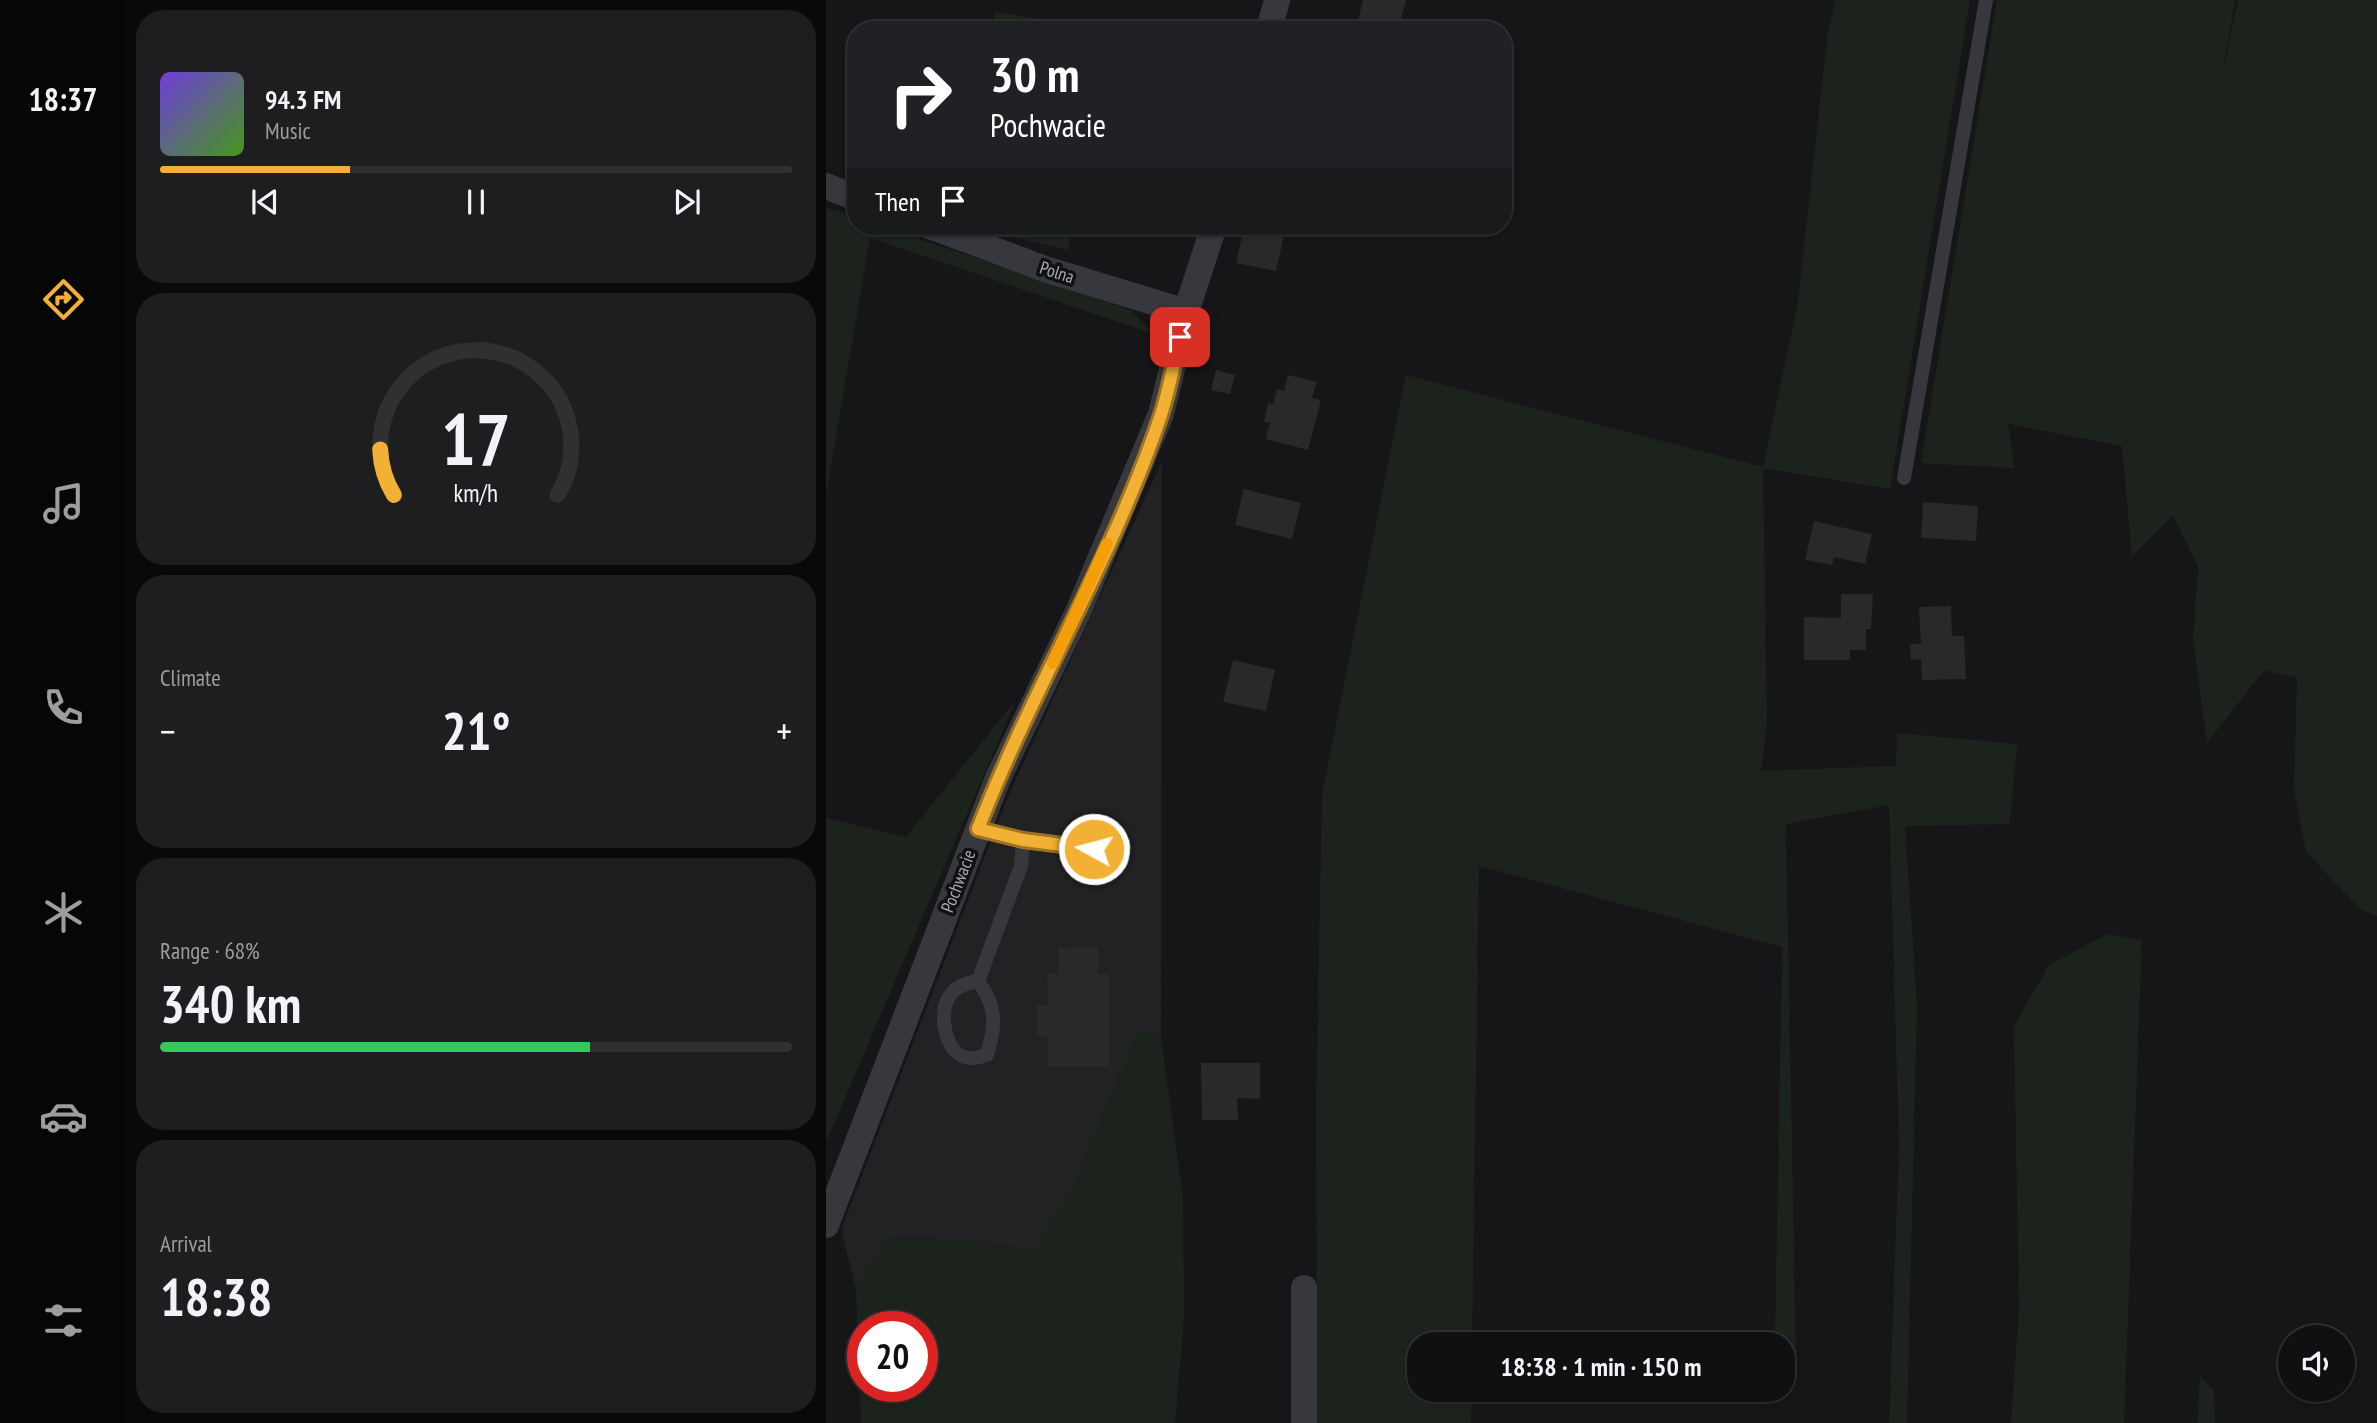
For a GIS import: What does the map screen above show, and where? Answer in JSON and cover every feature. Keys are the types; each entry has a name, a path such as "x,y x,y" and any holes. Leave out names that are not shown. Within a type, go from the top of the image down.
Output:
{"street":[{"path":"1271,21 1276,0"},
{"path":"826,186 847,194"},
{"name":"Polna","path":"954,235 1045,269 1186,312"},
{"name":"Pochwacie","path":"826,1225 998,778 1078,612 1161,414 1186,312 1211,235"},
{"path":"1304,1288 1304,1423"}],"lane":[{"path":"1904,478 1986,0"},
{"path":"978,829 1023,840 1094,849"},
{"path":"978,981 1021,866 1023,840"},
{"path":"978,981 992,1000 993,1024 987,1055 969,1059 958,1054 950,1044 945,1013 949,997 962,984 978,981"}],"shaded area":[{"path":"1835,0 1970,0 1890,489 1763,468 1767,722 1761,771 1896,766 1897,733 2017,744 2010,824 1905,826 1917,1006 1907,1423 1889,1423 1899,1145 1889,805 1786,824 1796,1362 1795,1332 1775,1332 1782,947 1479,866 1472,1332 1407,1332 1407,1402 1472,1402 1471,1423 1317,1423 1316,1102 1322,795 1406,375 1763,467 1798,302 1827,38"},
{"path":"1997,0 2235,0 2222,76 2238,0 2377,0 2377,916 2361,910 2306,852 2294,790 2297,678 2264,670 2207,743 2193,639 2198,566 2173,516 2132,556 2122,446 2008,424 2015,468 1921,463"},
{"path":"995,12 1054,21 993,21"},
{"path":"826,208 847,214 847,235 908,235 1130,310 1154,334 870,238 826,495"},
{"path":"1005,235 1071,235 1067,250"},
{"path":"1162,461 1161,1037 1137,1032 1075,1183 1035,1249 946,1238 888,1237 856,1289 841,1230 1007,799"},
{"path":"1016,700 826,1142 826,818 906,837"},
{"path":"2108,934 2142,940 2124,1423 2011,1423 2019,1309 2014,1026 2049,965"},
{"path":"1137,1031 1161,1037 1183,1198 1184,1318 1175,1423 861,1423 860,1402 938,1402 938,1311 857,1311 856,1289 888,1237 946,1238 1035,1249 1075,1183"},
{"path":"2200,1376 2214,1391 2215,1423 2197,1423"}],"building":[{"path":"1363,0 1406,0 1400,21 1358,21"},
{"path":"1242,235 1284,235 1276,271 1236,263"},
{"path":"1216,370 1235,375 1230,394 1211,390"},
{"path":"1288,375 1317,382 1312,398 1321,400 1308,450 1266,439 1270,423 1264,422 1268,403 1273,404 1277,389 1284,391"},
{"path":"1244,489 1301,503 1292,539 1235,525"},
{"path":"1923,502 1978,506 1976,541 1921,538"},
{"path":"1814,521 1872,534 1865,564 1834,557 1832,565 1805,560"},
{"path":"1841,594 1873,594 1871,629 1866,629 1866,650 1850,650 1850,660 1804,660 1804,617 1841,618"},
{"path":"1951,606 1952,636 1964,636 1966,679 1922,680 1921,659 1911,660 1910,644 1921,644 1919,607"},
{"path":"1233,660 1275,670 1266,711 1223,702"},
{"path":"1098,947 1098,974 1109,974 1110,1067 1048,1067 1047,1036 1037,1037 1037,1005 1048,1006 1047,974 1058,974 1058,948"},
{"path":"1201,1063 1260,1063 1260,1099 1237,1098 1238,1120 1202,1120"}],"slow traffic":[{"path":"1053,663 1107,544"}],"route":[{"path":"1094,849 1023,840 978,829 998,778 1078,612 1137,475 1161,414 1180,337"}]}
